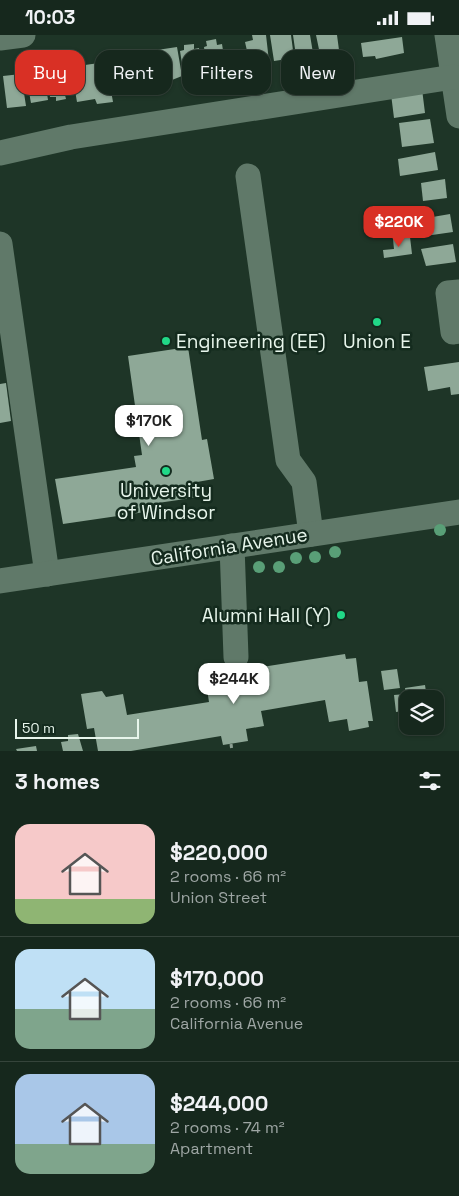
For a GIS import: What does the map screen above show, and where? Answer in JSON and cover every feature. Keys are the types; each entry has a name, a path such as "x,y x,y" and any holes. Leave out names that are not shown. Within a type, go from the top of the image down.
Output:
{"street":[{"path":"0,38 23,35"},
{"path":"447,35 459,116"},
{"path":"0,153 71,137 453,77"},
{"path":"248,176 288,460 304,482 311,534"},
{"path":"0,244 47,574"},
{"path":"459,292 448,293 453,331 459,331"},
{"name":"California Avenue","path":"0,581 459,512"},
{"path":"232,546 236,657"}],"path":[{"path":"231,744 232,751"}],"building":[{"path":"252,35 266,35 268,50 247,50 245,42 253,40"},
{"path":"270,35 291,35 293,50 281,50 281,60 274,61"},
{"path":"293,35 310,35 312,50 295,50"},
{"path":"316,35 337,35 339,50 319,50"},
{"path":"402,37 404,53 376,59 375,56 363,57 361,43"},
{"path":"216,39 217,45 222,44 223,50 204,50 204,47 207,46 206,41"},
{"path":"194,44 194,49 199,48 199,50 184,50 184,45"},
{"path":"177,47 182,76 172,80 172,50 157,50"},
{"path":"95,64 95,95 112,95 113,102 97,104 95,99 77,102 76,95 85,95 85,65"},
{"path":"15,75 15,95 24,95 26,106 7,108 3,76"},
{"path":"422,89 425,113 394,118 391,94"},
{"path":"30,95 47,95 48,100 31,103"},
{"path":"50,95 65,95 66,99 56,101 56,97 50,97"},
{"path":"430,119 434,143 402,147 399,123"},
{"path":"435,152 438,170 400,176 398,159"},
{"path":"445,179 447,198 423,201 421,183"},
{"path":"450,214 453,232 418,237 415,220"},
{"path":"410,237 412,254 384,258 383,250 394,249 393,239"},
{"path":"453,244 456,262 426,266 421,249"},
{"path":"188,347 202,440 207,439 214,479 197,482 199,497 144,505 145,512 63,524 55,479 136,467 134,456 142,455 128,356"},
{"path":"459,362 459,394 451,395 450,387 428,391 424,367"},
{"path":"6,383 11,421 0,423 0,384"},
{"path":"345,654 346,659 356,658 359,682 367,681 373,721 368,721 369,727 349,731 347,719 329,722 325,700 261,711 264,726 246,729 248,741 223,745 221,736 131,751 98,751 94,728 87,729 81,694 102,691 106,697 123,694 127,715 209,702 205,676"},
{"path":"397,669 400,688 384,690 381,671"},
{"path":"425,685 426,690 405,690 405,688"},
{"path":"394,695 399,695 399,712 396,712"},
{"path":"78,734 83,751 63,751 61,742 68,741 68,735"},
{"path":"36,746 37,751 17,751 16,749"}],"place":[{"name":"Union E","path":"377,322"},
{"name":"Engineering (EE)","path":"166,341"},
{"name":"University of Windsor","path":"166,471"},
{"name":"Alumni Hall (Y)","path":"341,615"}]}
